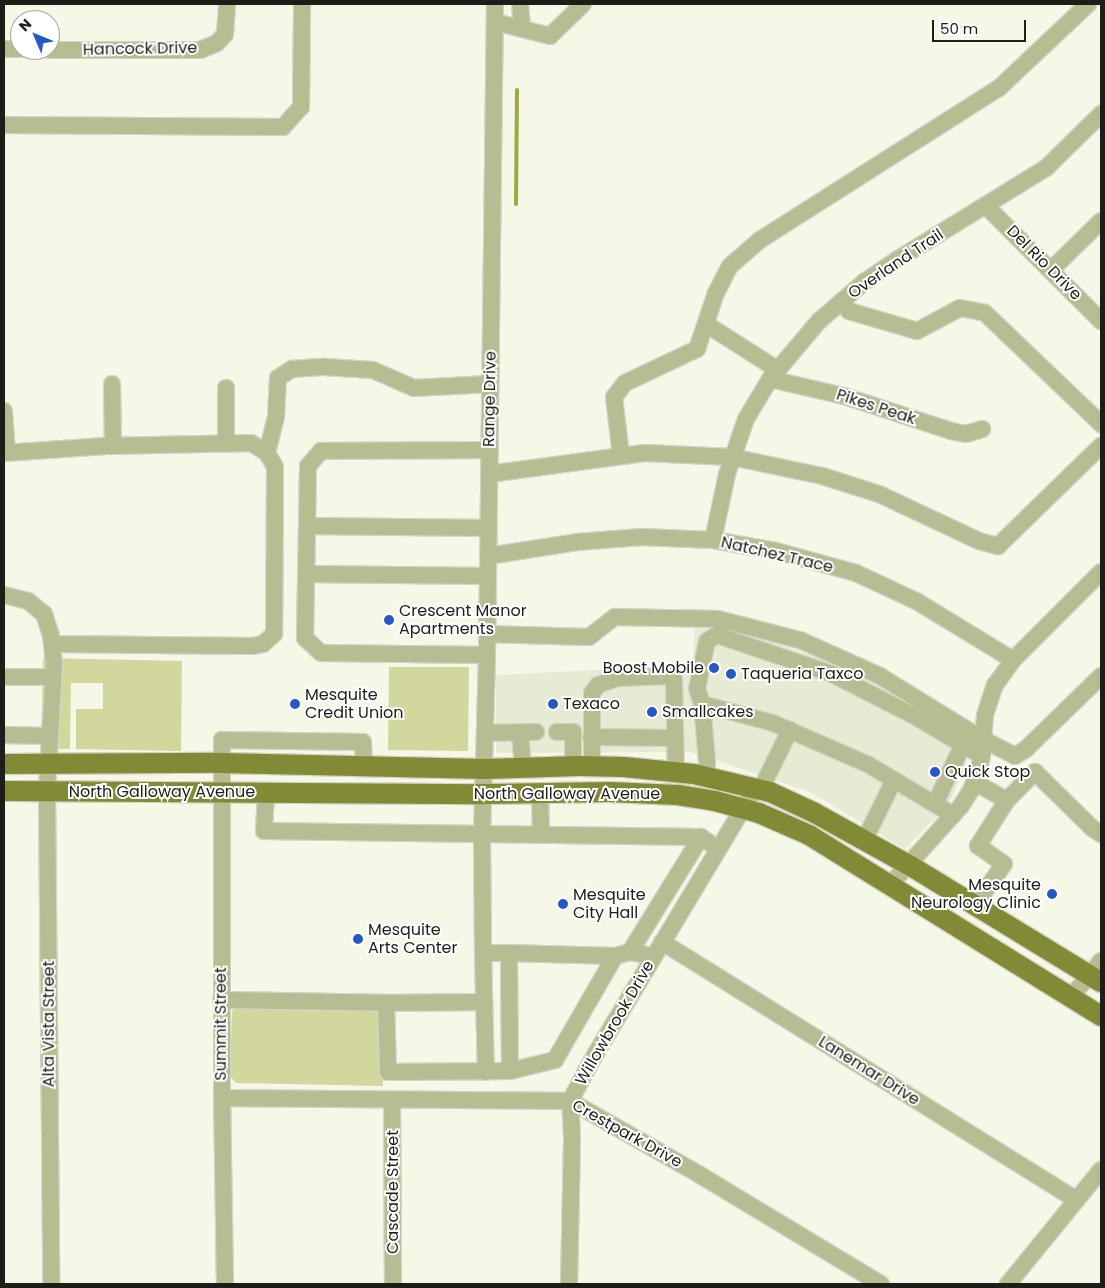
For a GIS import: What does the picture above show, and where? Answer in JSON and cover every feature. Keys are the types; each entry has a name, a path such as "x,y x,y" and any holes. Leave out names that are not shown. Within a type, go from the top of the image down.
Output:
{"main road":[{"name":"North Galloway Avenue","path":"4,764 221,763 485,769 583,766 676,772 706,776 758,788 815,813 865,839 975,905 1097,972"},
{"name":"North Galloway Avenue","path":"4,791 484,794 609,792 670,795 743,808 777,820 809,836 1101,1016"}],"street":[{"name":"Hancock Drive","path":"60,50 200,50 217,43 225,34 227,4"},
{"path":"4,126 283,127 301,107 302,4"},
{"name":"Range Drive","path":"486,1072 482,834 486,733 495,4"},
{"path":"520,4 522,28"},
{"path":"495,22 550,36 583,4"},
{"path":"621,456 614,397 625,383 697,349 716,292 730,266 760,240 999,88 1088,4"},
{"name":"Overland Trail","path":"712,540 732,457 746,418 774,374 819,321 864,282 898,259 1046,168 1101,114"},
{"name":"Del Rio Drive","path":"986,206 1101,321"},
{"path":"1051,270 1101,222"},
{"path":"842,302 849,311 917,331 960,308 985,313 1101,424"},
{"name":"Pikes Peak","path":"706,324 774,374 951,431 966,434 982,428"},
{"path":"267,453 276,416 278,378 292,369 324,367 373,370 414,388 490,384"},
{"path":"112,384 113,446"},
{"path":"226,388 226,444"},
{"path":"4,411 5,453 113,446 252,443 267,453 275,468 274,634 263,644 243,646 52,644"},
{"path":"489,474 646,452 732,457 822,476 879,494 979,541 998,546 1101,446"},
{"path":"487,655 321,653 305,638 308,466 321,451 490,450"},
{"path":"307,526 489,528"},
{"name":"Natchez Trace","path":"488,556 578,542 642,537 712,540 776,551 856,573 918,602 1013,660"},
{"path":"890,885 961,806 974,782 982,756 985,715 995,685 1013,660 1101,572"},
{"path":"306,574 488,576"},
{"name":"Alta Vista Street","path":"4,596 28,601 44,614 52,644 53,677 47,791 50,1284"},
{"path":"487,634 589,637 615,617 718,619 800,640 880,676 982,739 1015,756 1026,749 1101,676"},
{"path":"706,776 707,761 702,704 697,689 707,641 717,635 832,674 918,718 962,746 982,756"},
{"path":"583,766 592,737 592,692 598,685 616,678 672,676 674,680 676,772"},
{"path":"4,677 53,677"},
{"path":"702,704 773,723 790,730 869,765 953,815"},
{"name":"Willowbrook Drive","path":"569,1284 572,1136 570,1101 653,956 743,808 758,788 790,730"},
{"path":"486,733 528,732 523,768"},
{"path":"556,732 573,732 583,766"},
{"path":"4,735 50,736"},
{"path":"592,737 675,738"},
{"path":"935,804 962,746"},
{"name":"Summit Street","path":"221,763 221,1000 225,1284"},
{"path":"975,905 1004,864 978,846 1007,800 1034,772 1092,828 1101,834"},
{"path":"865,839 894,780"},
{"path":"974,782 1007,800"},
{"path":"266,793 264,831 701,837 718,849"},
{"path":"540,793 541,835"},
{"path":"386,1003 388,1072 510,1071 555,1060 701,837"},
{"name":"Lanemar Drive","path":"662,942 1076,1200"},
{"path":"483,953 653,956"},
{"path":"509,953 510,1071"},
{"path":"1072,997 1097,972"},
{"path":"221,1000 386,1003 484,1002"},
{"name":"Crestpark Drive","path":"222,1098 570,1101 700,1174 881,1284"},
{"name":"Cascade Street","path":"392,1100 393,1284"},
{"path":"1008,1284 1101,1170"}],"shaded area":[{"path":"695,623 726,626 869,675 969,736 966,767 948,805 905,849 810,792 691,752 496,753 496,675 693,665"}],"green space":[{"path":"43,658 182,661 181,751 76,749 76,709 103,709 103,683 71,683 70,749 41,749"},
{"path":"389,667 469,667 468,751 388,750"},
{"path":"236,1007 378,1010 384,1020 383,1086 236,1083 230,1076 232,1011"}],"waterway":[{"path":"516,204 517,90"}],"place":[{"name":"Crescent Manor Apartments","path":"389,620"},
{"name":"Boost Mobile","path":"714,668"},
{"name":"Taqueria Taxco","path":"731,674"},
{"name":"Mesquite Credit Union","path":"295,704"},
{"name":"Texaco","path":"553,704"},
{"name":"Smallcakes","path":"652,712"},
{"name":"Quick Stop","path":"935,772"},
{"name":"Mesquite Neurology Clinic","path":"1052,894"},
{"name":"Mesquite City Hall","path":"563,904"},
{"name":"Mesquite Arts Center","path":"358,939"}]}
